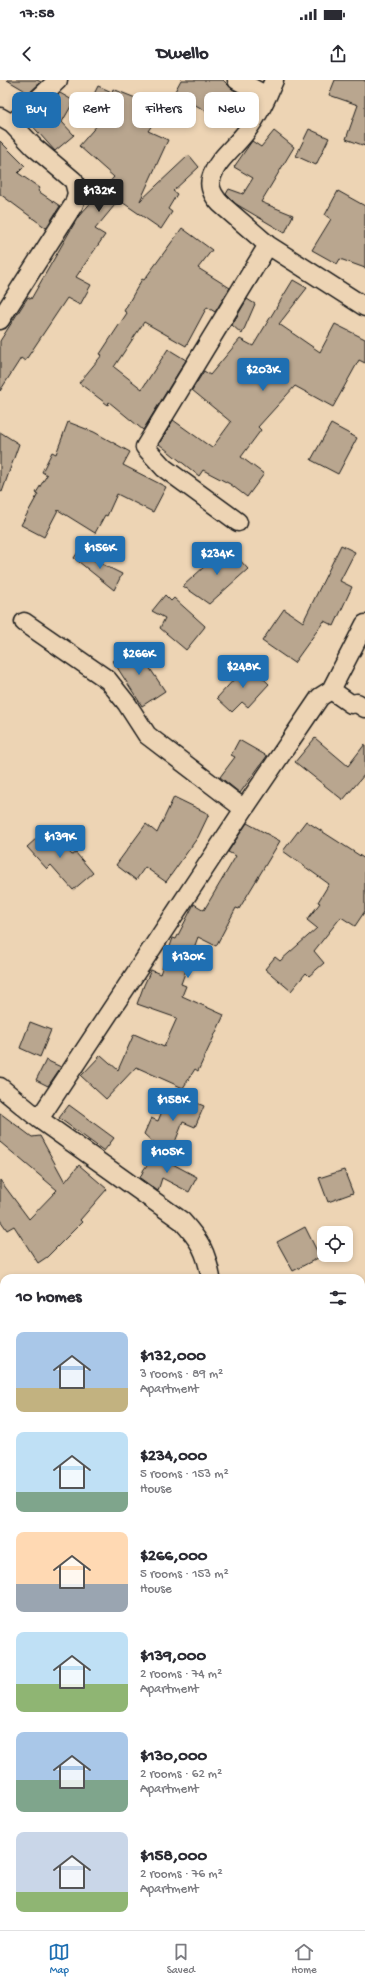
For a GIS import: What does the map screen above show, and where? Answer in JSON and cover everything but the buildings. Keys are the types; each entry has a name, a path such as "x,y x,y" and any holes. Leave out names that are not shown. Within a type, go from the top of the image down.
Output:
{"street":[{"path":"0,320 74,204 77,193 74,181 34,147 6,120 58,80"},
{"path":"237,80 270,88 246,132 216,167 211,180 211,186 216,200 268,245 365,307"},
{"path":"238,522 164,468 144,447 268,245"},
{"path":"24,622 108,680 127,704 146,735 244,809"},
{"path":"39,1119 244,809 305,722 320,697 331,690 365,624"},
{"path":"331,690 351,704 357,703 365,708"},
{"path":"0,1087 39,1119 182,1221 198,1238 206,1255 210,1274"}]}
